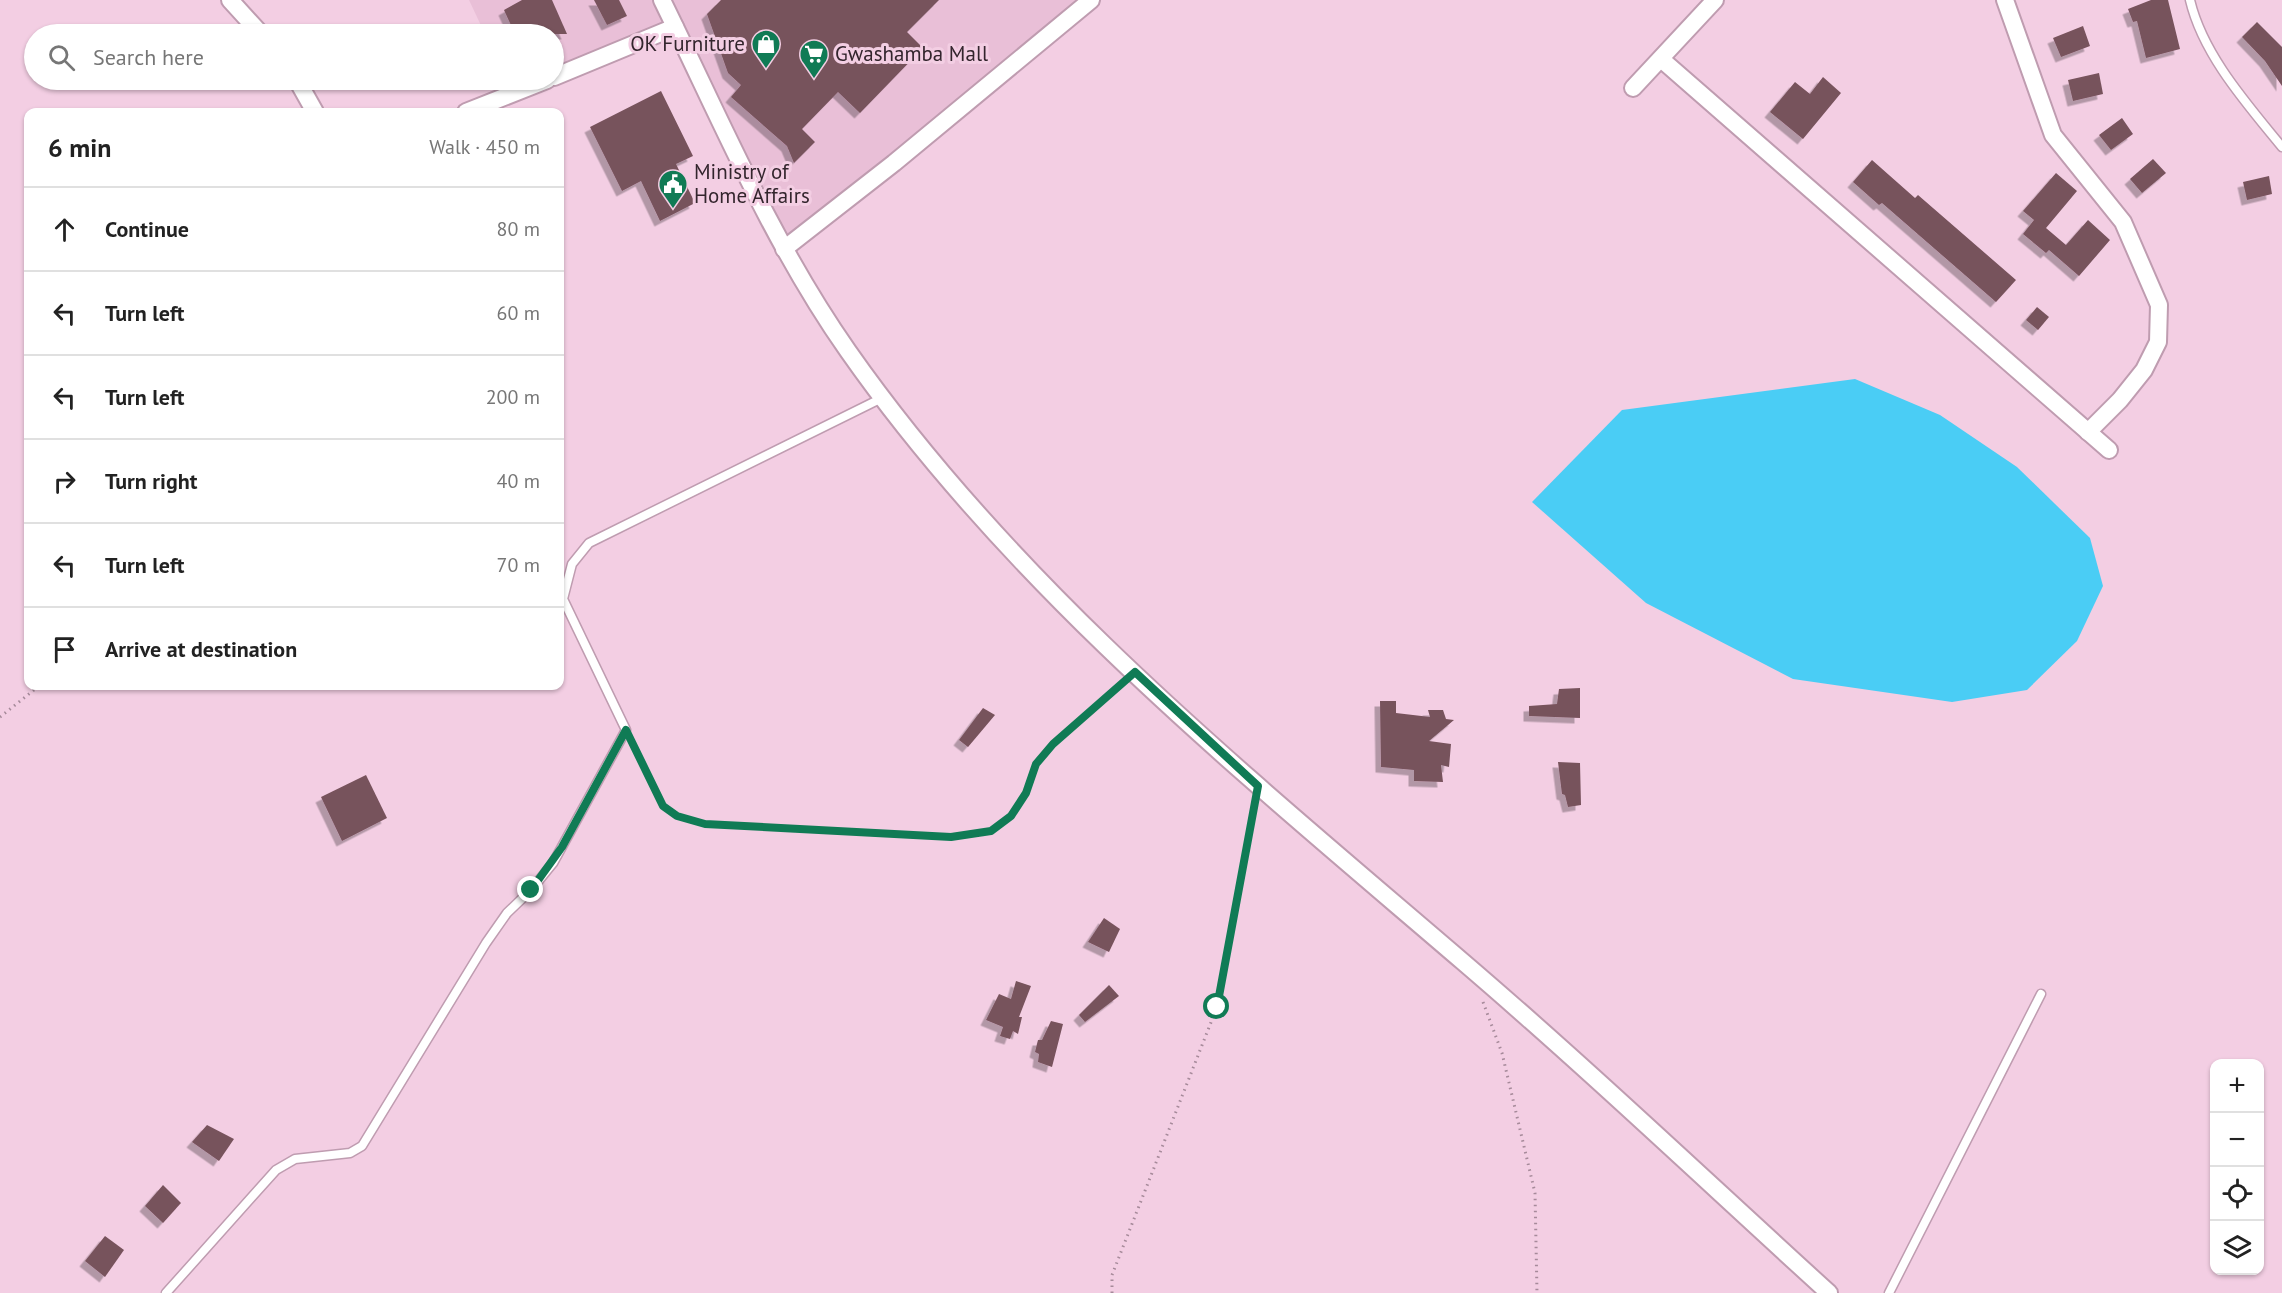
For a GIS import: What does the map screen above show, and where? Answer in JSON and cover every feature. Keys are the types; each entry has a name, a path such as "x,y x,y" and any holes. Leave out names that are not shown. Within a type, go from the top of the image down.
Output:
{"street":[{"path":"230,0 252,24"},
{"path":"662,0 784,249 846,348 882,398 937,466 1031,570 1135,672 1258,786 1470,967 1830,1293"},
{"path":"784,249 894,163 1091,0"},
{"path":"1633,88 1715,0"},
{"path":"2005,0 2053,135 2123,222 2159,305 2158,342 2144,370 2120,400 2088,432"},
{"path":"564,73 675,27"},
{"path":"1660,58 2109,450"},
{"path":"303,90 313,108"},
{"path":"476,108 522,90"}],"lane":[{"path":"2190,0 2193,15 2208,46 2282,147"},
{"path":"564,595 572,564 589,543 882,398"},
{"path":"166,1293 276,1170 295,1159 350,1153 362,1146 486,943 507,913 531,890 553,863 626,730 564,601"},
{"path":"1889,1293 2041,994"}],"path":[{"path":"626,730 663,806 677,816 705,824 951,837 991,831 1011,816 1026,793 1036,764 1053,744 1135,672"},
{"path":"0,717 34,690"},
{"path":"1112,1293 1112,1275 1217,1007 1258,786"},
{"path":"1482,999 1502,1053 1535,1193 1537,1293"}],"shaded area":[{"path":"469,0 1091,0 784,249 675,27 564,73 564,24 480,24"}],"water":[{"path":"1855,379 1940,415 2017,467 2090,538 2103,586 2077,641 2027,690 1952,702 1793,679 1646,603 1532,502 1622,410"}],"building":[{"path":"522,0 552,0 563,24 510,24 504,10"},
{"path":"594,0 619,0 627,16 607,25"},
{"name":"Gwashamba Mall","path":"721,0 939,0 907,32 923,48 860,113 838,92 802,129 815,142 794,163 787,146 731,97 741,85 728,73 707,14"},
{"path":"2151,0 2168,0 2180,49 2146,58 2137,21 2133,22 2128,9"},
{"path":"2257,22 2282,47 2282,86 2265,61 2242,37"},
{"path":"2083,26 2090,46 2061,57 2053,38"},
{"path":"2099,73 2103,94 2073,101 2068,80"},
{"path":"1823,77 1841,93 1803,139 1770,112 1795,82 1810,94"},
{"path":"661,91 693,156 676,164 695,203 660,221 641,181 622,191 590,127"},
{"path":"2122,118 2133,134 2111,150 2099,135"},
{"path":"2153,159 2166,173 2142,193 2130,179"},
{"path":"1872,160 1915,198 1918,195 2016,280 1996,302 1882,203 1879,205 1853,182"},
{"path":"2056,173 2077,191 2046,228 2066,245 2088,220 2110,240 2079,276 2049,250 2046,253 2023,234 2034,220 2023,211"},
{"path":"2269,176 2272,194 2247,200 2243,182"},
{"path":"2037,307 2049,317 2038,330 2026,320"},
{"path":"1580,688 1580,718 1529,716 1529,706 1557,704 1559,689"},
{"path":"1380,701 1396,701 1396,713 1430,717 1428,710 1443,710 1446,719 1454,720 1429,741 1451,744 1449,767 1441,765 1443,782 1414,781 1414,770 1381,767"},
{"path":"983,708 995,715 968,747 959,740"},
{"path":"1558,762 1580,763 1581,805 1568,807 1565,795 1562,794"},
{"path":"366,775 387,818 342,841 321,797"},
{"path":"1104,918 1120,929 1109,952 1088,942"},
{"path":"1016,981 1031,986 1019,1017 1022,1017 1018,1034 1013,1031 1010,1039 1000,1036 1003,1027 986,1020 999,994 1011,999"},
{"path":"1109,985 1119,996 1085,1022 1079,1015"},
{"path":"1051,1021 1063,1024 1052,1067 1038,1062 1039,1054 1035,1052 1038,1040 1042,1040"},
{"path":"207,1125 234,1139 219,1161 192,1142"},
{"path":"163,1185 181,1203 163,1223 145,1206"},
{"path":"105,1236 124,1250 105,1277 85,1261"}],"place":[{"name":"OK Furniture","path":"766,70"},
{"name":"Gwashamba Mall","path":"814,80"},
{"name":"Ministry of Home Affairs","path":"673,210"}],"route":[{"path":"531,890 553,863 626,730 663,806 677,816 705,824 951,837 991,831 1011,816 1026,793 1036,764 1053,744 1077,726 1135,672 1258,786 1217,1007"}]}
